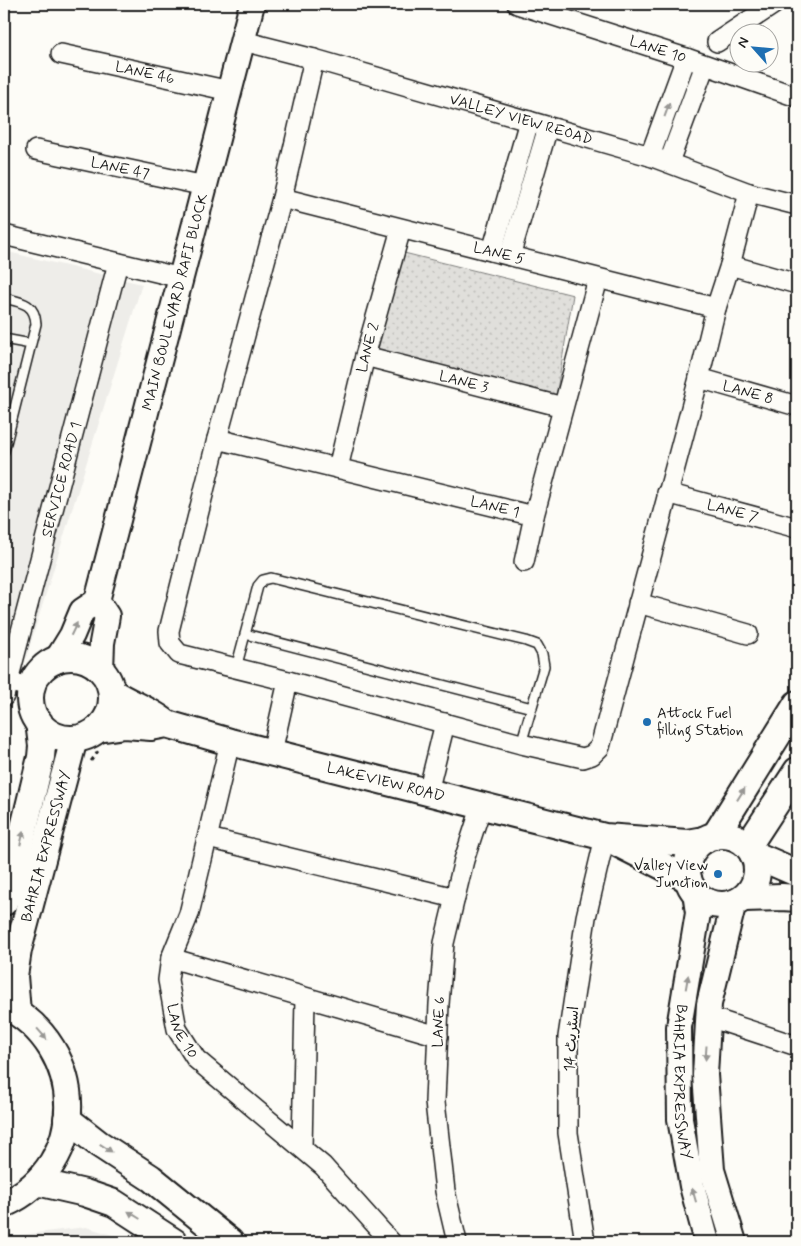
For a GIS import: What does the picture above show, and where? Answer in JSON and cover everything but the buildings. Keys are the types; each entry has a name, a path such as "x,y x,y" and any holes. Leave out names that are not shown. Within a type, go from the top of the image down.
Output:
{"main road":[{"path":"107,681 112,700 108,716 98,729 87,736 74,739 54,735 46,730 39,722 31,706 12,687 62,658 76,658 90,662 127,702 157,715 167,724"},
{"path":"691,885 687,868 689,857 695,847 709,838 797,704"},
{"name":"BAHRIA EXPRESSWAY","path":"4,902 10,886 41,757 42,746 39,722"},
{"path":"98,729 125,725 152,727 167,724"},
{"name":"LAKEVIEW ROAD","path":"167,724 230,742 605,837"},
{"name":"BAHRIA EXPRESSWAY","path":"11,1008 18,950 74,739"},
{"path":"739,900 754,882 756,874 756,864 751,850 797,771"},
{"path":"605,837 687,843 709,838 732,836 751,850 797,873"},
{"path":"605,837 691,885 706,901 720,905 739,900 782,897 797,898"},
{"path":"4,1204 15,1199 37,1182 51,1163 62,1142 67,1119 65,1078 58,1058 34,1025 11,1008"},
{"path":"67,1119 151,1178 230,1242"},
{"path":"37,1182 85,1193 114,1203 174,1242"}],"street":[{"name":"MAIN BOULEVARD RAFI BLOCK","path":"97,601 252,4"},
{"name":"LANE 10","path":"517,4 539,7 797,97"},
{"path":"716,42 774,4"},
{"name":"VALLEY VIEW REOAD","path":"243,41 314,59 650,156 749,192 797,204"},
{"name":"LANE 46","path":"61,54 230,91"},
{"path":"650,156 686,58"},
{"path":"314,59 282,198 217,439 169,630 170,643 179,654 288,681 521,744 583,758 592,755 600,747 716,308 749,192"},
{"path":"669,162 705,65"},
{"path":"492,251 529,121"},
{"path":"510,256 548,127"},
{"name":"LANE 47","path":"36,150 205,186"},
{"name":"LANE 5","path":"282,198 716,308"},
{"name":"LANE 2","path":"338,468 365,356 401,229"},
{"path":"4,235 181,278"},
{"name":"SERVICE ROAD 1","path":"12,687 118,263"},
{"path":"730,264 797,284"},
{"name":"LANE 1","path":"217,439 534,516 598,279"},
{"name":"LANE 3","path":"365,356 563,407"},
{"name":"LANE 8","path":"699,378 797,406"},
{"name":"LANE 7","path":"667,493 797,528"},
{"path":"524,562 534,516"},
{"path":"56,661 72,634 82,611 97,601 107,616 102,643 107,681"},
{"path":"638,603 748,634"},
{"path":"272,752 288,681"},
{"path":"428,792 445,723"},
{"name":"LANE 10","path":"230,742 189,914 172,958 168,980 177,1029 196,1059 323,1166 391,1242"},
{"name":"LANE 6","path":"458,1242 445,1191 435,1102 438,1036 444,943 464,860 482,805"},
{"name":"اسٹریٹ 14","path":"585,1242 568,1133 568,1037 586,918 605,837"},
{"path":"208,838 455,898"},
{"name":"BAHRIA EXPRESSWAY","path":"691,885 698,913 679,1027 680,1120 692,1186 707,1242"},
{"name":"BAHRIA EXPRESSWAY","path":"734,1242 712,1170 705,1075 709,1004 739,900"},
{"path":"172,958 438,1036"},
{"path":"302,1148 305,998"},
{"path":"709,1017 797,1046"}],"lane":[{"path":"4,298 25,304 35,314 36,324 4,451"},
{"path":"4,338 31,344"},
{"path":"236,668 258,586 263,580 271,578 526,641 536,644 542,654 544,666 521,744"},
{"path":"245,634 532,708"}],"shaded area":[{"path":"4,251 142,284 4,729"},
{"path":"396,251 573,295 555,402 369,353"},
{"path":"86,1227 119,1237 127,1242 4,1242 4,1237"}],"place":[{"name":"Attock Fuel filling Station","path":"647,722"},
{"name":"Valley View Junction","path":"718,874"}]}
